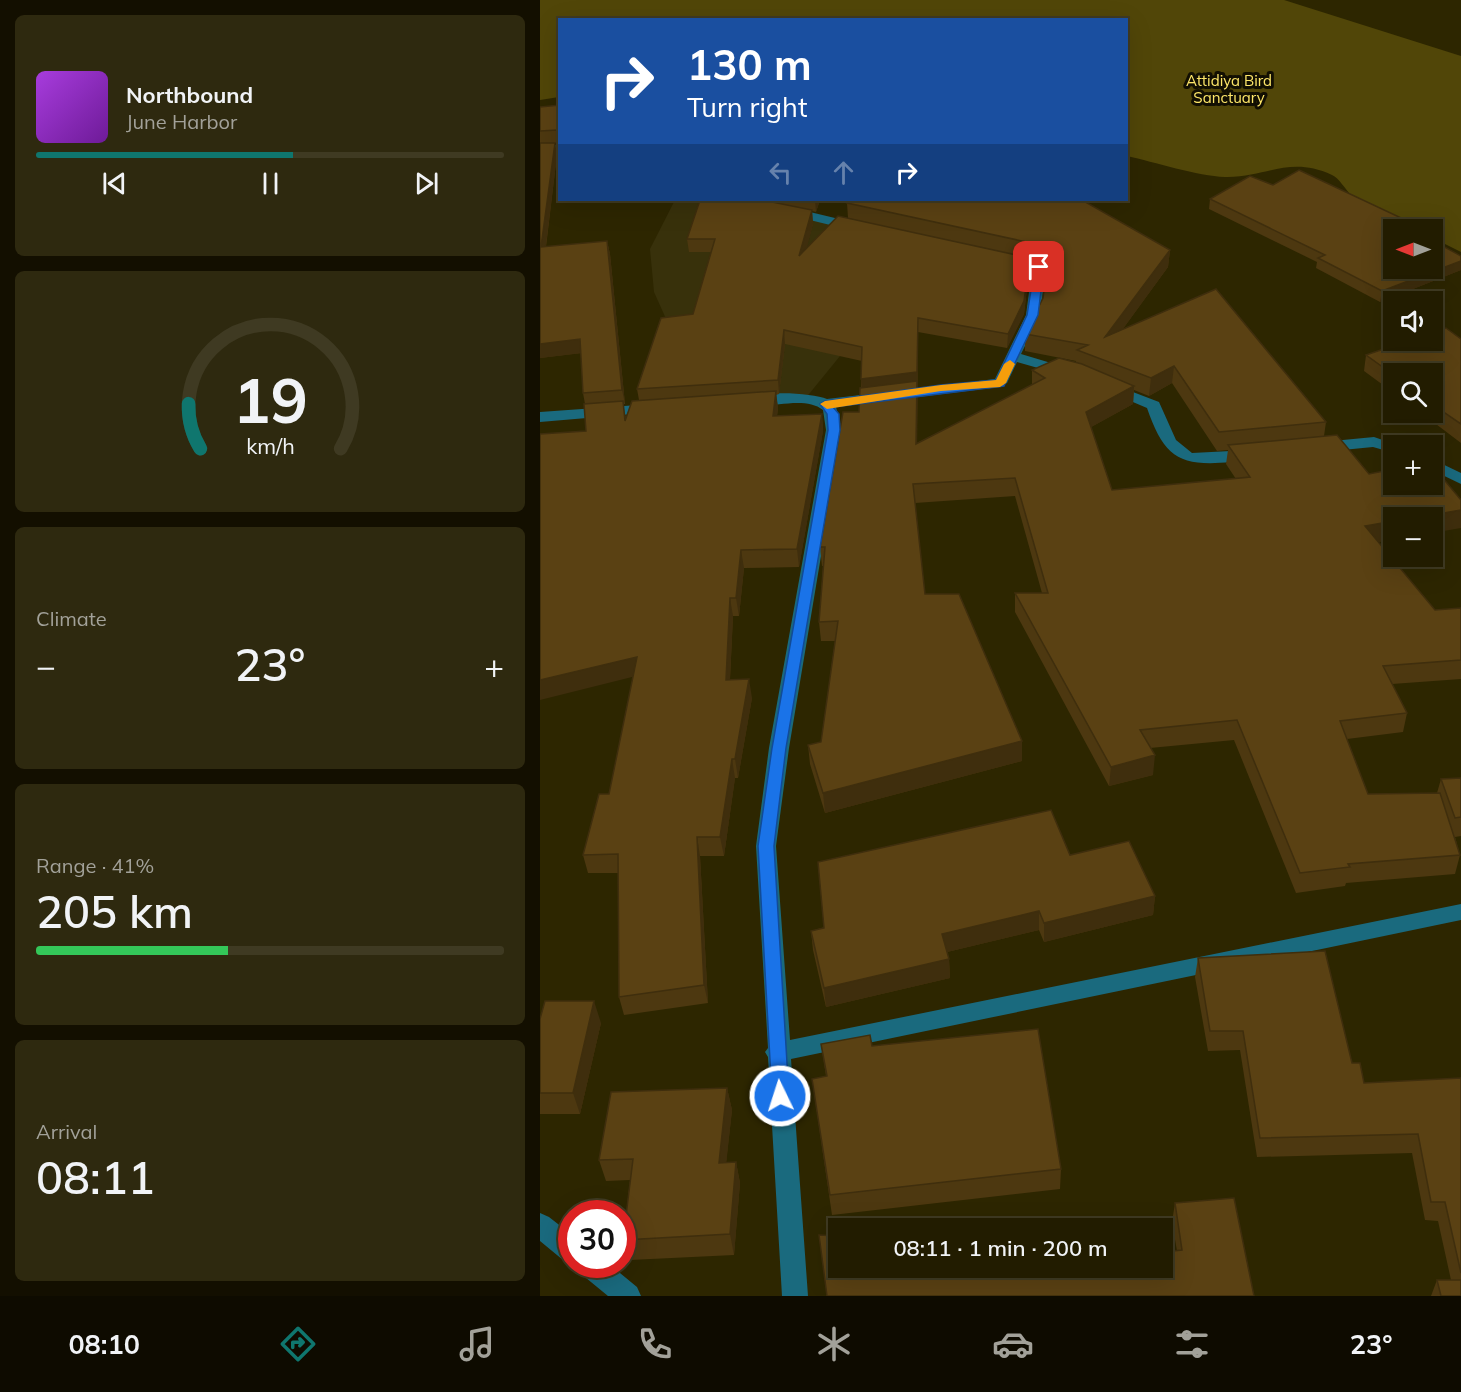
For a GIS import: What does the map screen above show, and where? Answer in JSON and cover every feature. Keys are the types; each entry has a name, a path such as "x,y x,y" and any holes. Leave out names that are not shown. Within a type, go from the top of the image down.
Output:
{"street":[{"path":"540,150 558,149"},
{"path":"774,208 870,230"},
{"path":"734,403 805,399 825,404 941,388 1000,383 1033,315 1039,267 996,258"},
{"path":"1013,357 1076,374"},
{"path":"1096,381 1154,405 1161,430 1180,454 1193,460 1268,453"},
{"path":"795,1296 777,1052 766,846 779,748 834,430 833,414 825,404"},
{"path":"540,417 673,408"},
{"path":"1310,448 1374,442 1383,445"},
{"path":"1443,470 1461,479"},
{"path":"777,1052 1461,912"},
{"path":"540,1225 558,1240"},
{"path":"606,1278 628,1296"}],"shaded area":[{"path":"674,201 740,201 860,228 897,286 805,399 778,399 676,341 654,292 650,249"}],"green space":[{"name":"Attidiya Bird Sanctuary","path":"540,0 1284,0 1461,56 1461,252 1443,243 1443,219 1386,219 1359,202 1335,176 1317,169 1290,167 1225,177 1128,156 1128,18 558,18 558,97 540,100"}],"building":[{"path":"558,105 558,133 557,130 540,131 540,107"},
{"path":"540,143 555,143 541,247 607,241 622,390 583,393 580,339 540,344"},
{"path":"1299,170 1403,219 1383,219 1383,279 1414,279 1382,291 1318,258 1325,255 1210,199 1250,176 1273,185"},
{"path":"700,201 767,201 812,210 799,256 838,216 1030,258 1024,301 1008,334 918,318 917,372 861,379 862,347 784,330 778,380 637,389 661,318 693,314 715,239 687,239"},
{"path":"849,201 1084,201 1170,250 1105,337 1216,289 1326,422 1219,432 1174,366 1151,378 1077,350 1088,345 1025,334 1043,298 1049,251 1045,246 847,203"},
{"path":"1443,246 1461,256 1461,261 1443,268"},
{"path":"1446,328 1461,339 1461,424 1443,412 1443,363 1383,363 1383,367 1366,355 1383,349 1443,351 1443,329"},
{"path":"1059,358 1082,364 1134,386 1086,412 1112,490 1250,477 1228,445 1337,435 1369,474 1383,471 1383,495 1443,495 1443,478 1461,500 1461,510 1443,513 1443,507 1383,507 1383,523 1365,526 1383,548 1383,567 1399,567 1435,610 1461,608 1461,660 1383,666 1407,713 1340,721 1368,794 1440,793 1460,855 1348,864 1350,867 1300,873 1237,720 1140,730 1155,755 1111,767 1015,593 1048,593 1015,478 913,484 925,594 959,594 1022,741 823,793 808,745 821,742 838,621 819,622 825,547 820,547 843,412 859,412 860,388 917,381 916,444 1045,378 1032,370"},
{"path":"776,391 773,416 822,414 797,549 741,550 736,598 730,598 726,680 749,679 735,759 732,759 720,837 697,837 704,985 619,997 618,854 583,855 599,794 609,794 637,657 540,680 540,434 586,431 584,404 623,401 625,421 632,401"},
{"path":"1461,778 1461,817 1455,818 1441,779"},
{"path":"1051,810 1070,855 1129,841 1155,896 1044,923 1039,911 942,934 949,959 824,988 811,931 824,928 818,862"},
{"path":"1325,951 1352,1063 1360,1063 1364,1083 1461,1078 1461,1273 1445,1202 1431,1202 1418,1134 1260,1138 1243,1031 1210,1031 1198,958"},
{"path":"545,1001 594,1001 573,1093 540,1093 540,1019"},
{"path":"1038,1029 1061,1169 830,1195 812,1079 827,1076 821,1044 870,1035 872,1046"},
{"path":"727,1088 719,1163 736,1162 730,1234 636,1239 636,1200 628,1200 633,1159 599,1160 611,1092"},
{"path":"1234,1198 1254,1296 827,1296 819,1235 828,1235 828,1278 1173,1278 1173,1251 1182,1250 1175,1203"},
{"path":"1437,1280 1461,1280 1461,1296 1441,1296"}],"slow traffic":[{"path":"827,406 825,404 941,388 1000,383 1010,364"}],"route":[{"path":"780,1096 766,846 779,748 834,430 833,414 825,404 941,388 1000,383 1033,315 1039,267"}]}
